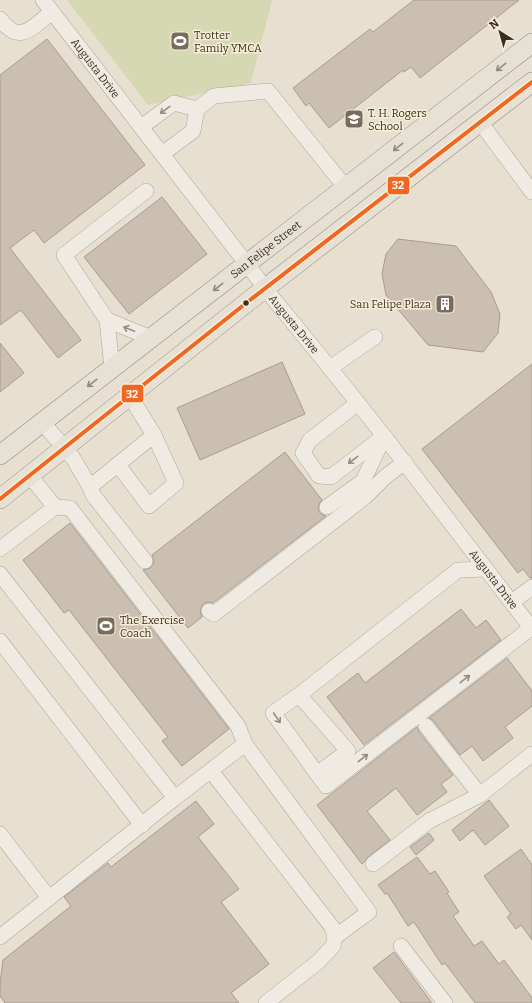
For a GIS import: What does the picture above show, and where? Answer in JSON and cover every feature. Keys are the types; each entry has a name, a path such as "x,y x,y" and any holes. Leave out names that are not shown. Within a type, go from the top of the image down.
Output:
{"main road":[{"name":"San Felipe Street","path":"0,456 532,43"},
{"path":"0,499 265,288 532,82"},
{"path":"462,98 480,122"}],"street":[{"name":"Augusta Drive","path":"43,0 247,265 384,436 532,628"},
{"path":"0,19 4,25 15,33 24,33 52,12"},
{"path":"162,154 193,131 197,109 214,96 268,91 346,188"},
{"path":"142,127 174,103 197,109"},
{"path":"480,122 532,192"},
{"path":"112,368 107,320 64,255 146,191"},
{"path":"107,320 151,338"},
{"path":"330,368 376,337"},
{"path":"118,465 150,506 176,483 154,435 130,396"},
{"path":"358,403 310,440 303,453 319,476 331,477 384,436"},
{"path":"42,422 65,448 90,487 93,495 145,561"},
{"path":"90,487 154,435"},
{"path":"327,507 363,481 384,436"},
{"path":"209,611 214,614 365,497 385,477 404,462"},
{"path":"30,476 55,507"},
{"path":"0,549 55,507 70,508 238,726 246,744 369,912 335,937"},
{"path":"486,569 458,570 299,695 273,713 324,786 331,783 532,628"},
{"path":"0,574 175,798"},
{"path":"512,602 532,587"},
{"path":"0,641 142,825"},
{"path":"299,695 348,751 317,774"},
{"path":"426,726 480,795"},
{"path":"0,936 246,744"},
{"path":"373,864 429,822 480,795 532,754"},
{"path":"211,771 332,927 335,937 333,946 318,962 266,1003"},
{"path":"0,834 48,898"},
{"path":"401,946 445,1003"}],"green space":[{"name":"Trotter Family YMCA","path":"67,0 272,0 251,83 148,105"}],"building":[{"path":"414,0 519,0 420,78 411,67 404,72 403,70 329,128 309,103 306,106 293,88 370,29 373,32"},
{"path":"47,39 145,165 44,243 34,230 10,248 81,340 58,358 21,310 0,325 0,75"},
{"path":"162,197 207,254 129,314 84,257"},
{"name":"San Felipe Plaza","path":"398,239 456,246 491,292 500,314 498,333 483,352 428,345 386,295 382,274 386,254"},
{"path":"0,343 24,373 0,392"},
{"path":"282,362 305,414 200,460 177,408"},
{"path":"532,364 532,578 530,578 523,569 518,573 422,449"},
{"path":"285,452 322,500 318,508 320,513 326,516 213,603 204,603 200,610 202,617 188,628 143,570 150,568 153,565 154,560 152,555"},
{"path":"70,523 229,729 182,766 162,741 168,737 69,610 64,613 23,560"},
{"path":"461,609 476,628 486,620 501,640 364,745 327,697 358,673 365,683"},
{"path":"507,658 532,691 532,706 505,727 513,738 483,761 472,746 460,755 433,720 429,718"},
{"path":"417,727 419,732 453,775 441,784 447,792 417,815 396,788 367,811 390,840 368,857 362,864 317,805"},
{"path":"489,800 509,826 485,845 473,830 460,841 452,830"},
{"path":"196,801 214,824 198,837 239,889 221,902 269,964 231,993 239,1003 5,1003 0,996 3,960 71,906 64,897 108,863 111,867"},
{"path":"429,833 434,840 416,855 410,847"},
{"path":"521,849 532,865 532,940 521,925 516,929 507,917 511,914 484,876"},
{"path":"417,857 430,874 435,871 449,892 447,893 459,912 453,916 474,946 482,941 499,964 504,960 532,998 532,1003 475,1003 445,963 442,965 414,922 408,926 387,893 385,894 378,885"},
{"path":"394,952 432,1003 401,1003 373,968"}],"transit line":[{"name":"32","path":"0,499 250,300 532,82"}],"place":[{"name":"Trotter Family YMCA","path":"180,41"},
{"name":"T. H. Rogers School","path":"354,119"},
{"name":"San Felipe Plaza","path":"445,304"},
{"name":"The Exercise Coach","path":"106,626"}]}
